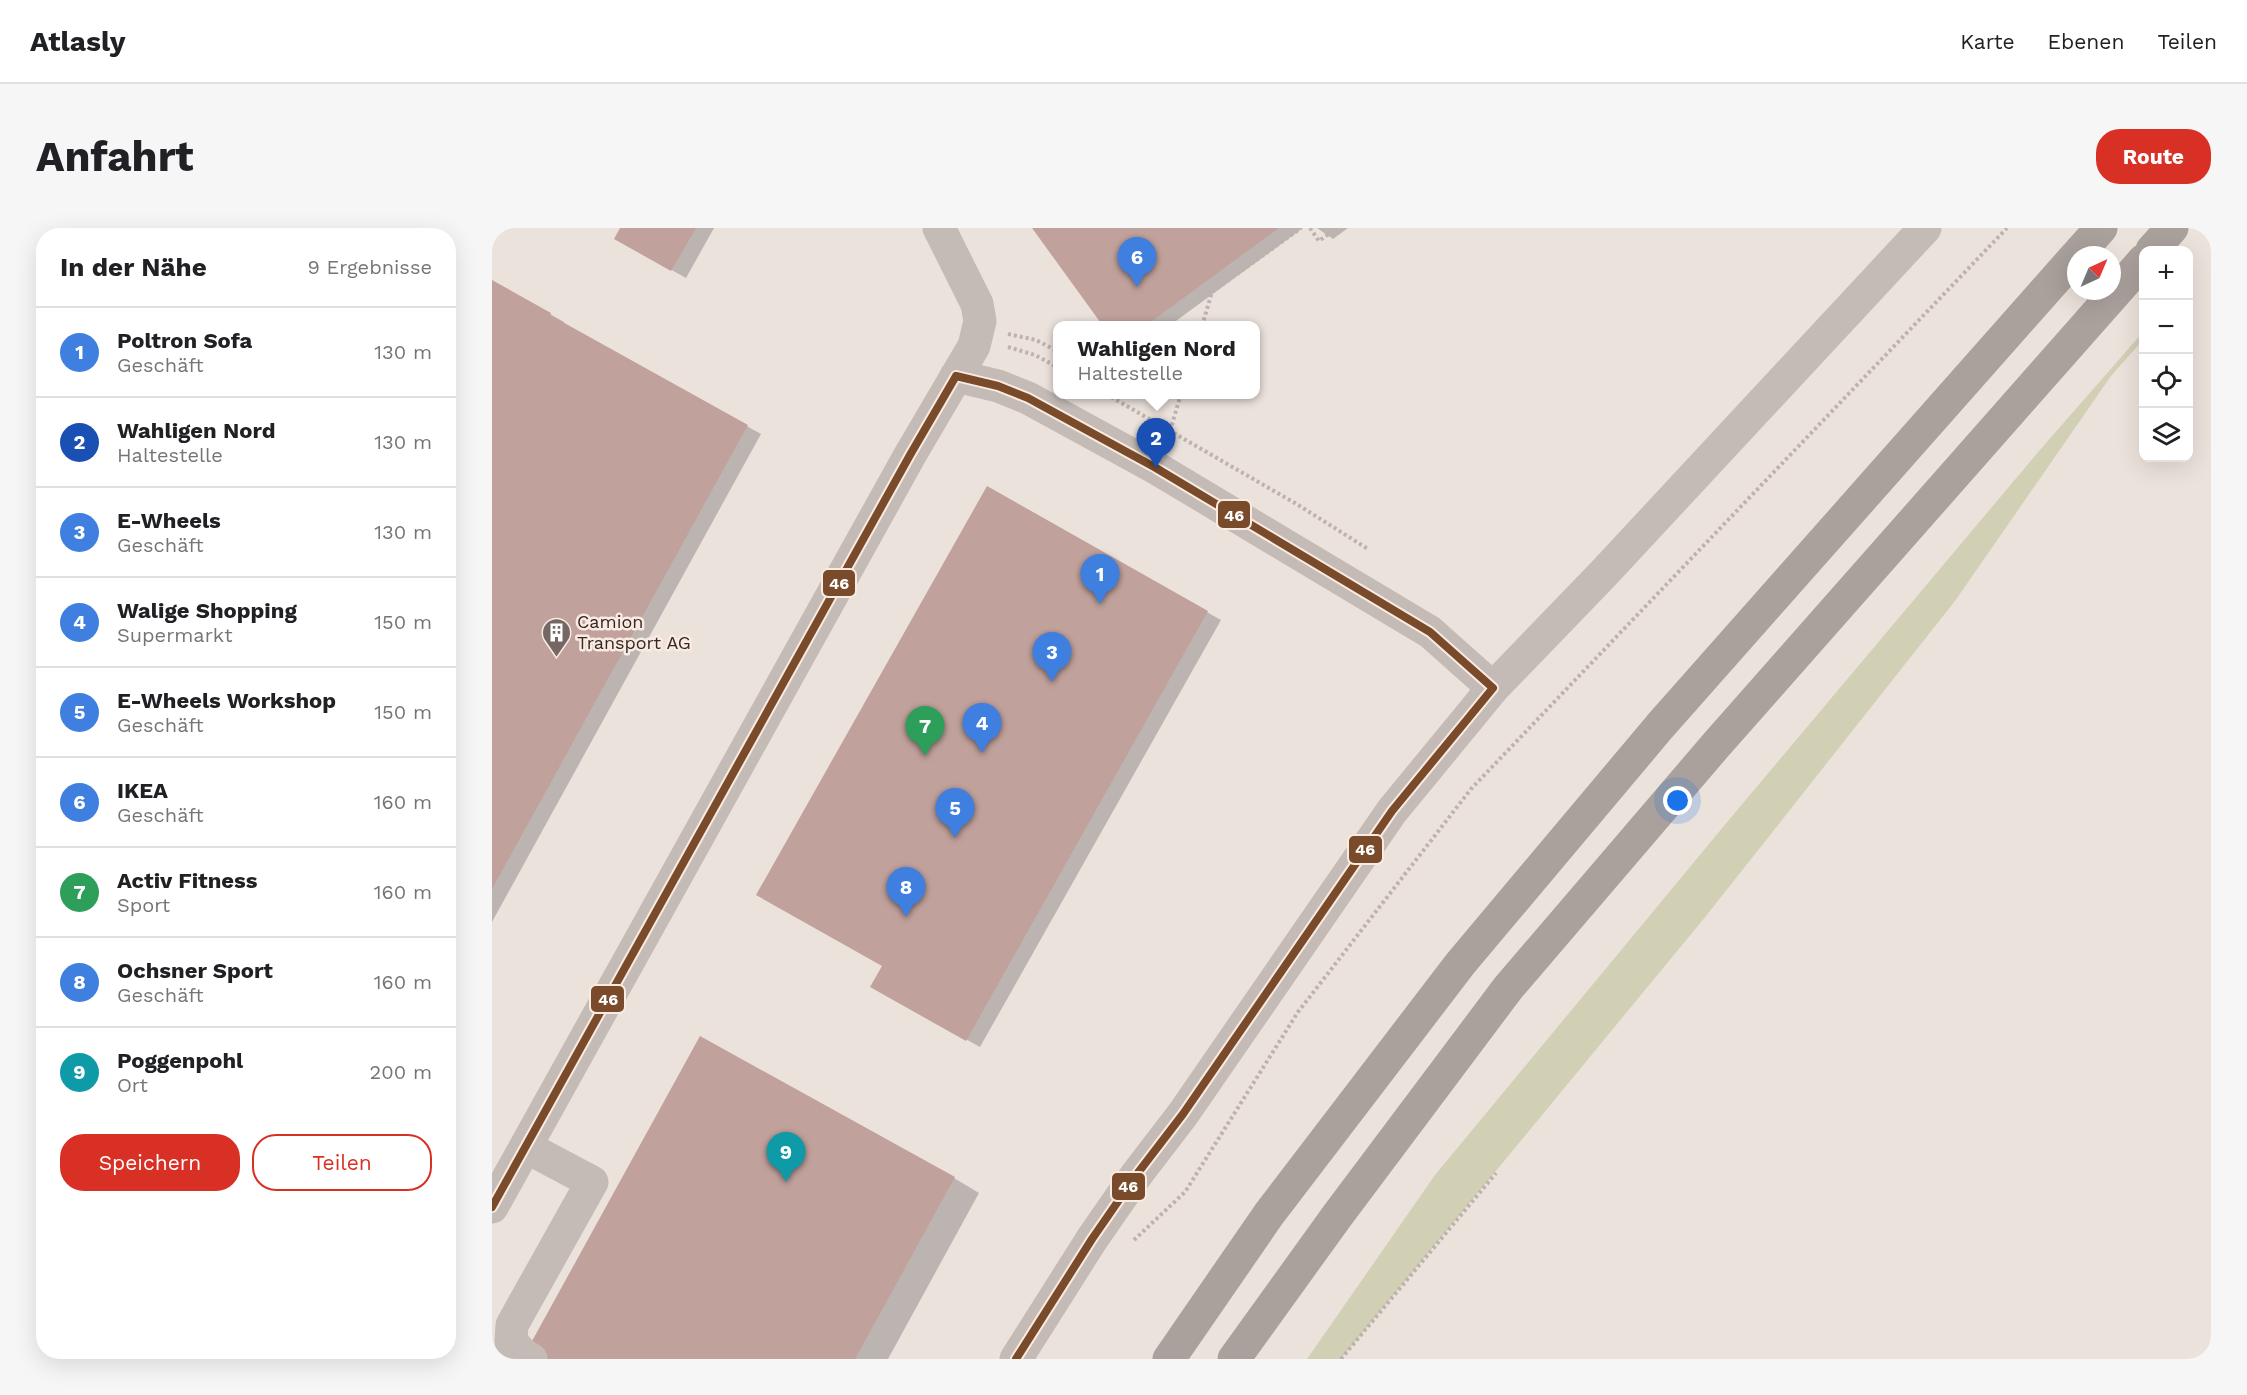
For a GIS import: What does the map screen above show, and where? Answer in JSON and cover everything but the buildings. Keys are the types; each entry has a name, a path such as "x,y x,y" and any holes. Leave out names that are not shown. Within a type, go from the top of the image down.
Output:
{"highway":[{"path":"2085,246 2101,228"},
{"path":"2156,246 2172,228"},
{"path":"1169,1359 1269,1214 1460,964 1660,726 2067,266"},
{"path":"1234,1359 1337,1216 1508,988 1716,745 2139,266"}],"street":[{"path":"492,1207 975,340 980,321 977,304 939,228"},
{"path":"1016,1359 1092,1239 1137,1174 1183,1114 1392,811 1493,688 1612,565 1925,228"},
{"path":"956,376 998,386 1028,398 1156,468 1430,632 1493,688"},
{"path":"526,1147 592,1182 512,1325 511,1341 531,1359"}],"path":[{"path":"1203,321 1212,292 1301,228"},
{"path":"1310,228 1319,241 1337,228"},
{"path":"1128,1245 1185,1192 1298,1012 1471,789 2007,228"},
{"path":"975,340 1006,333 1036,340 1053,349"},
{"path":"1007,347 1035,355 1053,365"},
{"path":"1115,399 1368,549"},
{"path":"1170,431 1180,399"},
{"path":"1341,1359 1496,1173"}],"green space":[{"path":"2139,337 2139,344 2111,376 1955,601 1706,916 1341,1359 1307,1359 1435,1175 2039,451"}],"transit line":[{"name":"46","path":"956,376 998,386 1028,398 1156,468 1430,632 1493,688"},
{"name":"46","path":"492,1207 956,376"},
{"name":"46","path":"1016,1359 1092,1239 1137,1174 1183,1114 1392,811 1493,688"}],"place":[{"name":"IKEA","path":"1137,287"},
{"name":"Wahligen Nord","path":"1156,468"},
{"name":"Poltron Sofa","path":"1100,604"},
{"name":"Camion Transport AG","path":"556,658"},
{"name":"E-Wheels","path":"1052,682"},
{"name":"Walige Shopping","path":"982,753"},
{"name":"Activ Fitness","path":"925,756"},
{"name":"E-Wheels Workshop","path":"955,838"},
{"name":"Ochsner Sport","path":"906,917"},
{"name":"Poggenpohl","path":"786,1182"}]}
